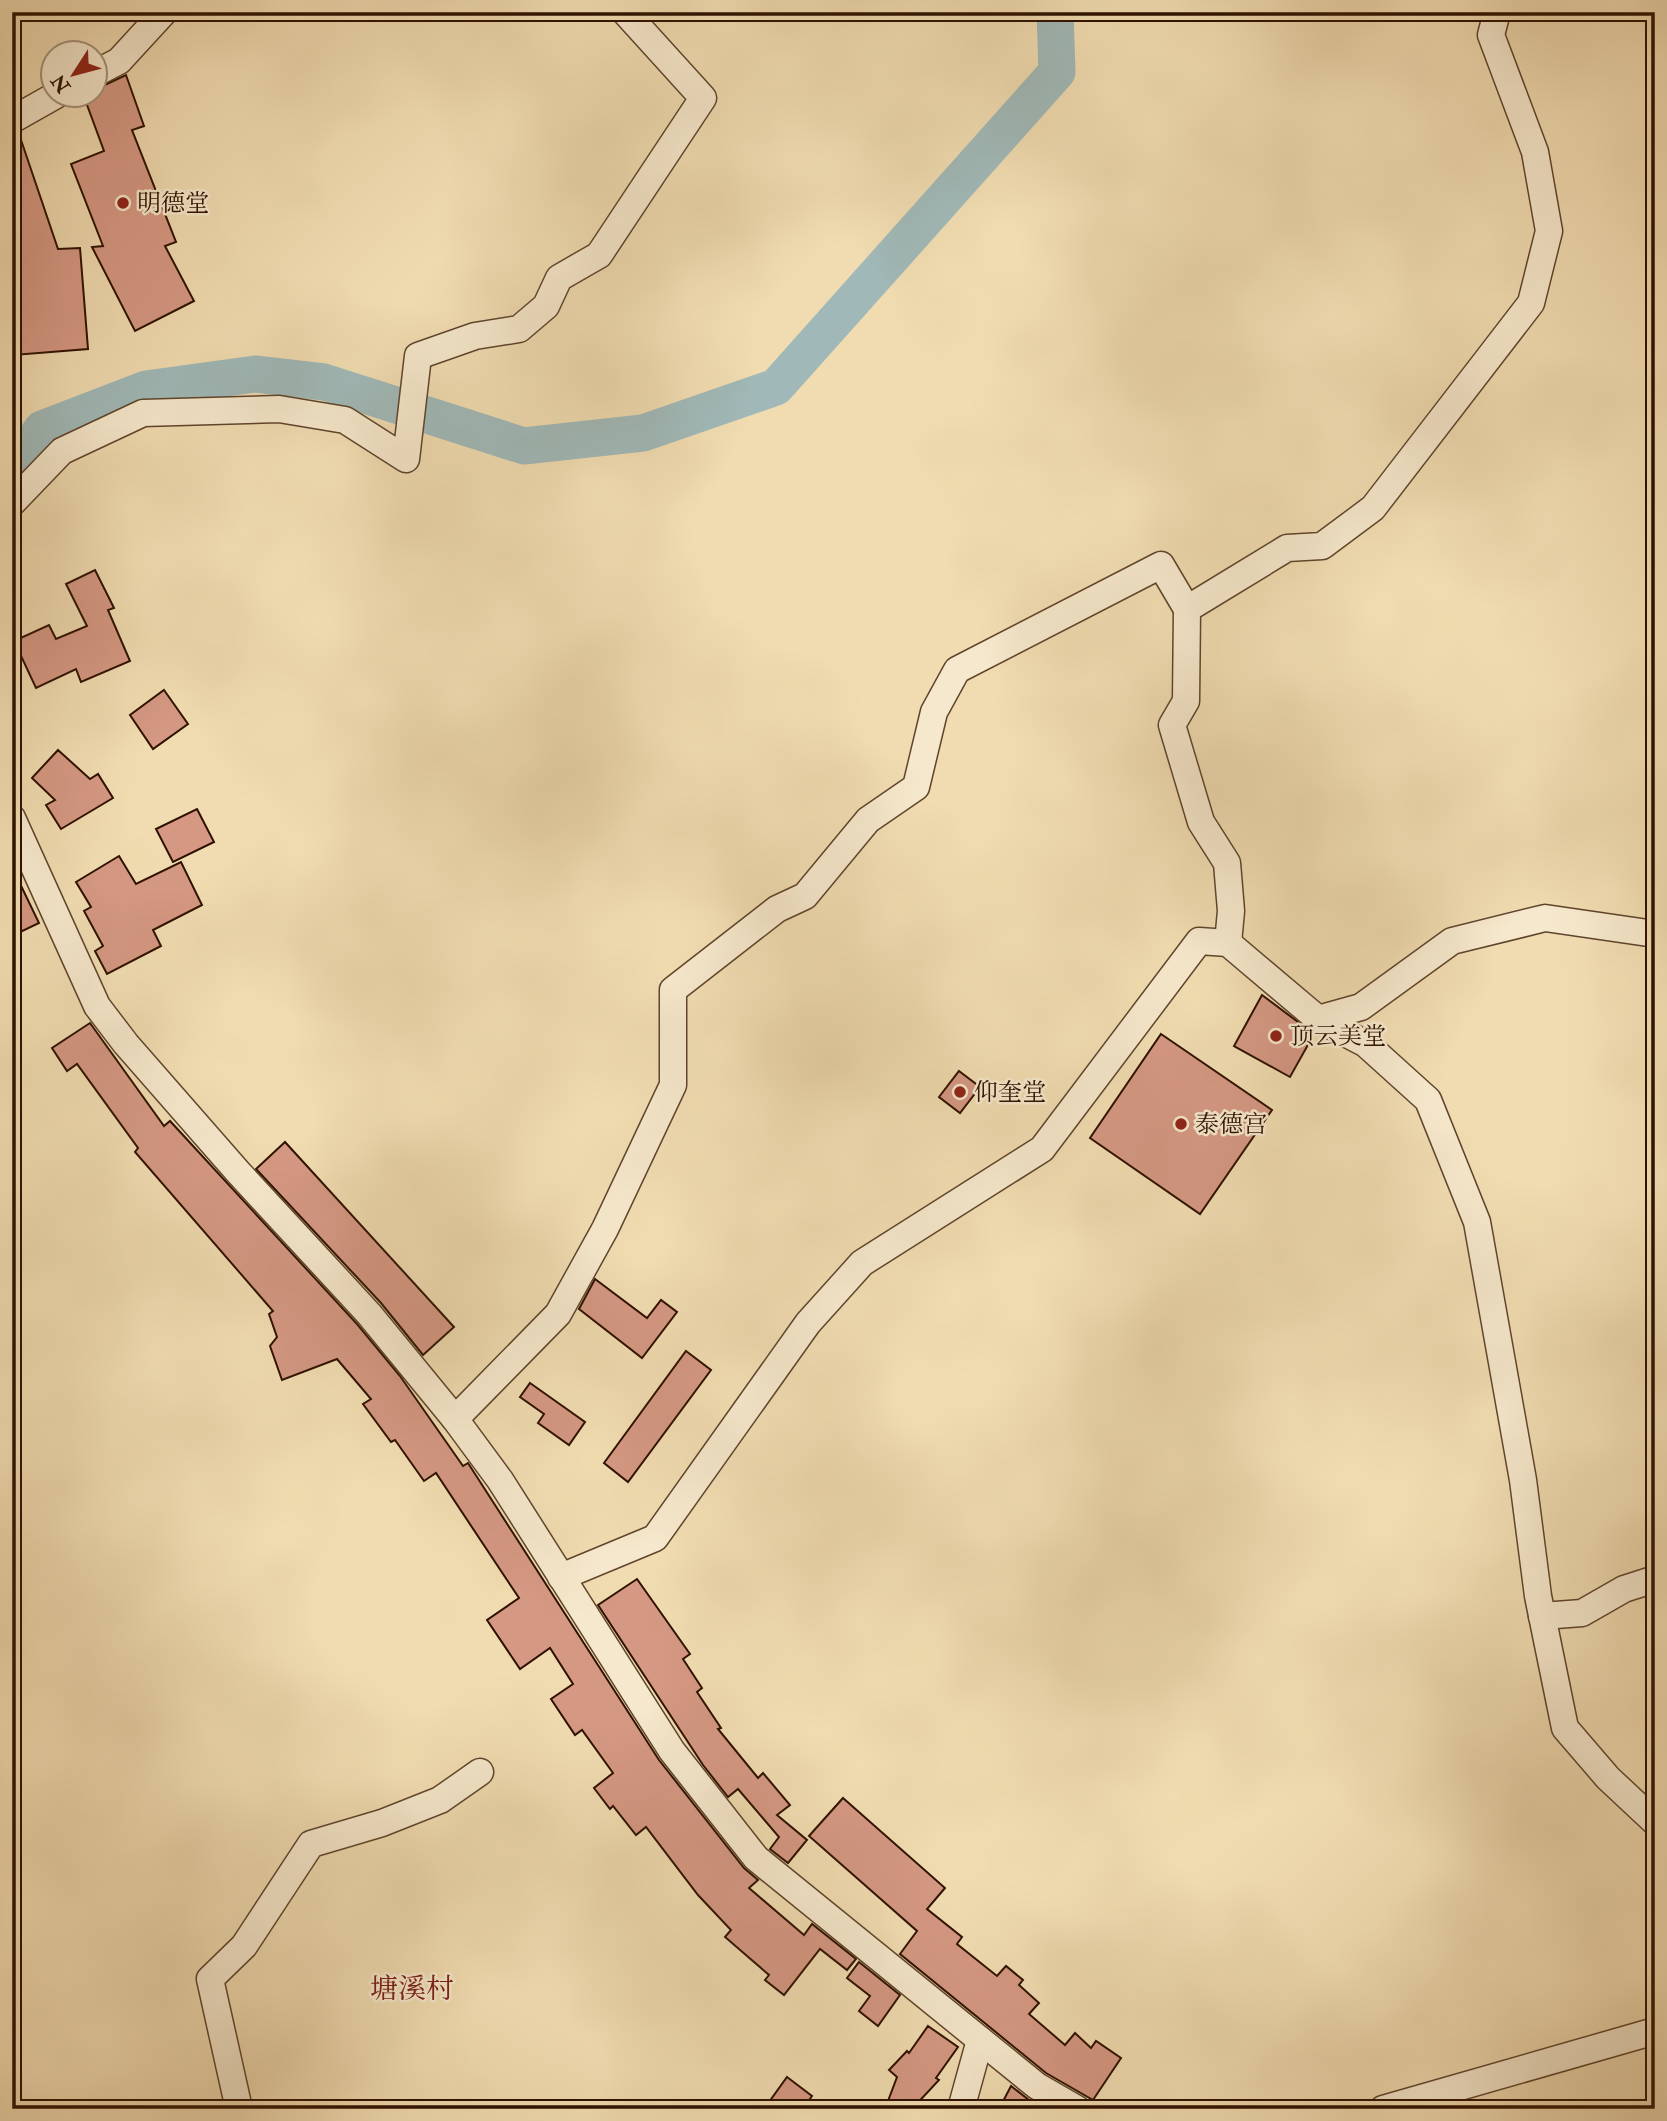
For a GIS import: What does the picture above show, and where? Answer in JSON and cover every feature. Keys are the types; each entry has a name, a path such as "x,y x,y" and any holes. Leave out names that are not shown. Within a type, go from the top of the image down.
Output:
{"street":[{"path":"108,67 119,61 164,12"},
{"path":"12,503 62,451 143,413 279,409 345,420 406,460 418,356 475,336 519,329 547,306 559,278 599,255 704,98 625,12"},
{"path":"1187,609 1287,548 1322,546 1373,508 1531,303 1549,231 1535,152 1491,35 1497,12"},
{"path":"12,120 38,105"},
{"path":"455,1419 558,1314 605,1229 673,1085 673,990 777,909 805,896 868,820 916,787 934,712 957,670 1161,565 1187,609 1186,701 1172,725 1201,822 1227,863 1231,911 1228,943"},
{"path":"12,818 97,1006 238,1172 369,1314 455,1419 500,1480 672,1751 756,1858 1037,2086 1077,2109"},
{"path":"1318,1019 1361,1007 1452,941 1545,918 1655,934"},
{"path":"561,1577 655,1538 808,1323 862,1264 1042,1149 1199,941 1228,943 1318,1019 1366,1044 1428,1100 1477,1222 1523,1480 1542,1616 1565,1728 1608,1778 1655,1822"},
{"path":"1542,1616 1582,1613 1624,1589 1655,1579"},
{"path":"239,2109 210,1979 244,1946 311,1844 382,1823 440,1800 480,1772"},
{"path":"1383,2109 1655,2031"},
{"path":"961,2109 980,2040"}],"building":[{"path":"126,75 144,126 132,130 176,242 165,246 194,301 135,331 92,247 103,246 71,164 104,151 88,108 108,108 108,83"},
{"path":"19,134 58,249 80,248 88,349 14,355 12,136"},
{"path":"95,570 114,608 108,610 130,661 81,682 76,669 36,688 14,641 49,625 56,639 87,626 66,584"},
{"path":"164,690 188,724 153,749 130,715"},
{"path":"58,750 90,779 98,774 113,798 61,829 46,805 55,800 32,778"},
{"path":"197,809 214,842 173,862 156,829"},
{"path":"119,856 136,884 181,862 202,905 153,930 161,946 107,974 95,951 103,946 84,911 91,907 76,882"},
{"path":"12,867 39,923 12,936"},
{"name":"顶云美堂","path":"1262,995 1314,1034 1290,1077 1234,1046"},
{"path":"90,1023 164,1126 170,1121 357,1324 400,1376 463,1466 468,1463 659,1760 744,1868 758,1880 749,1888 804,1935 812,1924 856,1959 847,1970 820,1949 784,1995 765,1980 769,1975 725,1937 731,1930 698,1895 646,1827 636,1835 613,1806 610,1809 594,1788 613,1773 582,1730 575,1735 551,1699 573,1684 550,1648 520,1669 487,1620 519,1598 436,1473 424,1481 395,1440 391,1442 363,1404 371,1399 337,1359 282,1380 270,1346 277,1337 269,1314 273,1311 135,1152 138,1148 77,1064 67,1071 52,1048"},
{"name":"泰德宫","path":"1161,1034 1272,1110 1200,1214 1090,1138"},
{"name":"仰奎堂","path":"959,1071 980,1087 960,1113 939,1097"},
{"path":"285,1142 454,1327 423,1355 381,1303 256,1169"},
{"path":"595,1279 647,1318 661,1300 677,1312 642,1358 579,1309"},
{"path":"686,1351 711,1370 628,1482 604,1463"},
{"path":"530,1383 585,1422 569,1445 538,1423 544,1414 520,1397"},
{"path":"637,1579 690,1654 683,1659 702,1688 697,1692 721,1728 718,1729 758,1778 763,1773 790,1805 777,1815 807,1840 788,1863 770,1849 779,1837 738,1789 728,1797 703,1765 598,1605"},
{"path":"843,1798 945,1888 927,1909 962,1937 957,1944 997,1976 1006,1966 1023,1980 1019,1985 1039,2003 1029,2014 1065,2045 1075,2033 1091,2048 1096,2041 1121,2058 1093,2100 1046,2073 900,1954 917,1931 809,1836"},
{"path":"859,1962 900,1995 878,2026 859,2011 870,1996 847,1978"},
{"path":"928,2026 958,2047 936,2078 939,2080 912,2109 885,2109 897,2077 889,2070 907,2051 909,2053"},
{"path":"787,2077 812,2096 803,2109 764,2109"},
{"path":"1011,2086 1029,2100 1045,2109 999,2109"}],"waterway":[{"path":"12,473 42,429 146,389 255,374 324,382 524,446 643,433 776,387 1057,72 1055,12"}],"place":[{"name":"明德堂","path":"123,203"},
{"name":"顶云美堂","path":"1276,1036"},
{"name":"仰奎堂","path":"960,1092"},
{"name":"泰德宫","path":"1181,1124"}],"district":[{"name":"塘溪村","path":"412,1989"}]}
